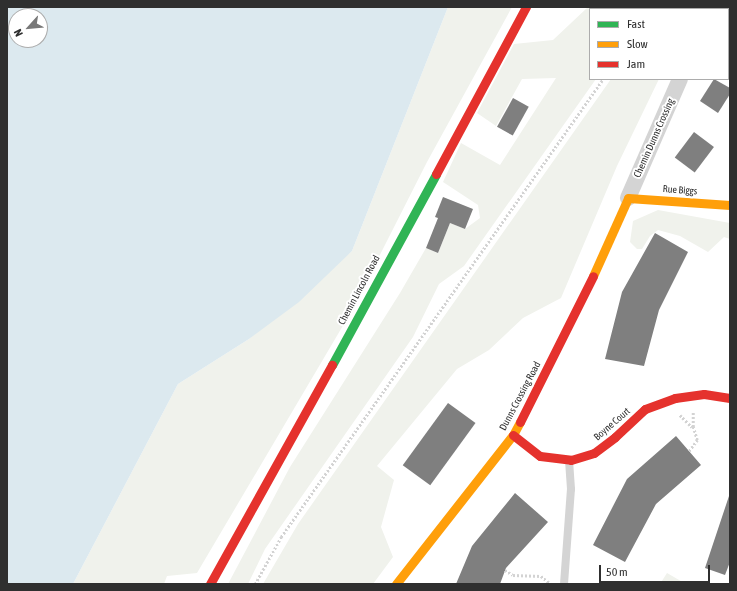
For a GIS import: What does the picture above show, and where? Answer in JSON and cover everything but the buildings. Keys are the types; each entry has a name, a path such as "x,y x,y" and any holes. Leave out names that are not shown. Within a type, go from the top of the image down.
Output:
{"street":[{"name":"Chemin Lincoln Road","path":"210,584 306,413 526,7"},
{"name":"Chemin Dunns Crossing","path":"628,198 680,80"},
{"name":"Rue Biggs","path":"628,198 730,205"},
{"name":"Dunns Crossing Road","path":"396,584 513,435 582,300 628,198"},
{"name":"Boyne Court","path":"513,435 540,456 568,459 594,453 615,437 645,409 675,398 694,395 704,394 730,398"}],"lane":[{"path":"564,584 571,489 568,459"}],"path":[{"path":"255,584 281,537 294,518 602,80"},
{"path":"689,451 697,440 693,427 694,395"},
{"path":"505,570 513,575 532,574 541,576 552,584"}],"shaded area":[{"path":"7,7 448,7 352,251 299,302 249,339 178,384 73,584 7,584"},
{"path":"448,7 512,7 427,162 351,312 197,573 167,576 164,584 73,584 178,384 249,339 352,251"},
{"path":"588,7 647,7 589,8 589,80 595,80 464,266 439,284 413,337 265,549 248,584 228,584 290,467 400,293 426,248 438,253 450,223 465,229 480,218 478,205 443,182 461,143 500,165 556,78 522,79 496,126 477,113 514,44 553,40"},
{"path":"610,80 659,80 617,166 561,298 523,318 489,350 457,369 377,466 394,480 381,527 393,557 373,584 263,584 298,524"},
{"path":"658,210 730,223 730,239 724,237 708,252 680,236 658,230 650,236 642,249 637,249 630,242 633,221"},
{"path":"667,573 686,584 660,584"}],"traffic: fast":[{"path":"332,365 436,174"}],"traffic: slow":[{"path":"593,276 628,198 730,205"},
{"path":"396,584 513,435 520,422"}],"traffic: jam":[{"path":"436,174 526,7"},
{"path":"520,422 593,276"},
{"path":"210,584 332,365"},
{"path":"513,435 540,456 571,460 594,453 615,437 645,409 675,398 704,394 730,398"}]}
